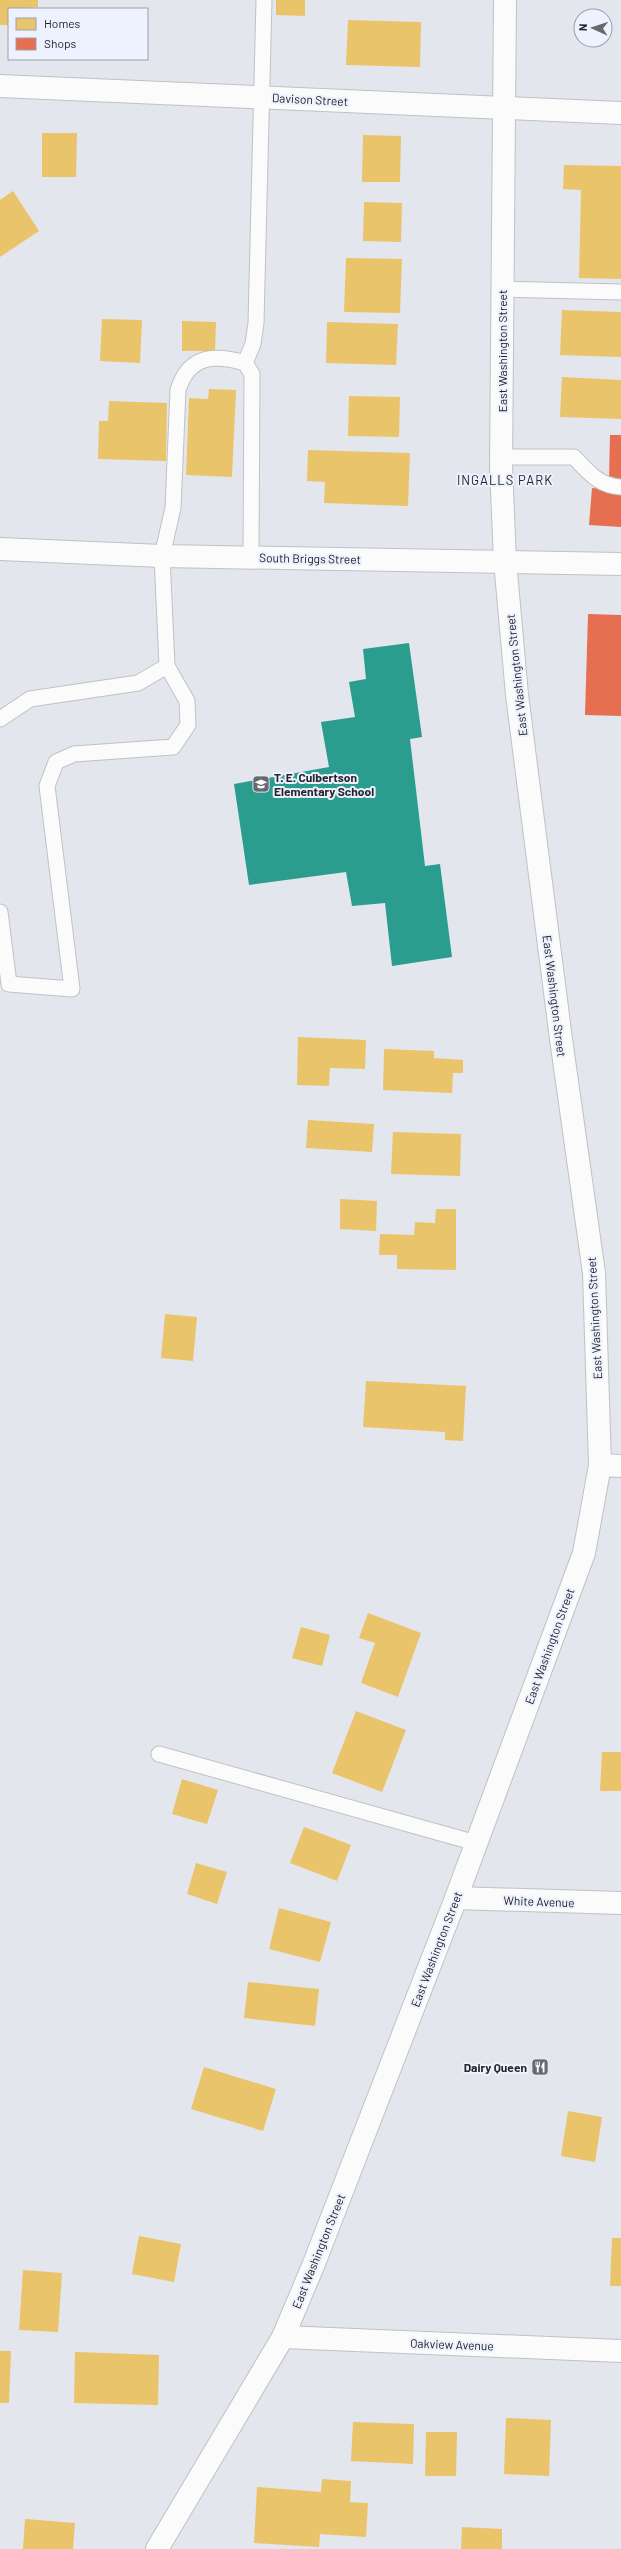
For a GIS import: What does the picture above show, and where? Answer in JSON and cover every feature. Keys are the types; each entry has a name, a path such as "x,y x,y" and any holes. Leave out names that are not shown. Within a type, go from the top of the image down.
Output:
{"street":[{"name":"East Washington Street","path":"157,2549 283,2337 316,2259 456,1898 584,1553 611,1465 594,1273 561,1039 518,702 505,561 501,457 505,0"},
{"name":"Davison Street","path":"0,86 621,113"},
{"name":"South Briggs Street","path":"0,549 162,556 621,564"},
{"name":"White Avenue","path":"456,1898 621,1903"},
{"name":"Oakview Avenue","path":"283,2337 621,2352"}],"lane":[{"path":"245,363 253,344 256,323 263,97 264,0"},
{"path":"502,288 621,292"},
{"path":"0,912 9,984 72,990 47,786 56,762 74,754 172,747 188,725 187,701 167,666 162,556 173,508 178,390 182,376 192,367 208,358 227,358 245,363 252,374 251,557"},
{"path":"501,457 574,457 597,480 610,486 621,487"},
{"path":"0,719 30,699 138,683 167,666"},
{"path":"159,1754 476,1843"}],"building: Homes":[{"path":"0,0 38,0 38,7 8,8 8,25 0,25"},
{"path":"276,0 305,0 305,16 276,15"},
{"path":"348,20 421,22 420,67 346,65"},
{"path":"42,133 77,133 76,177 42,177"},
{"path":"363,135 401,136 400,182 362,182"},
{"path":"564,165 621,166 621,279 579,278 581,190 563,189"},
{"path":"13,191 39,231 0,257 0,200"},
{"path":"364,202 402,203 401,242 363,241"},
{"path":"346,258 402,259 400,313 344,312"},
{"path":"562,310 621,312 621,357 560,355"},
{"path":"102,319 142,320 140,363 100,361"},
{"path":"182,321 216,322 215,351 182,351"},
{"path":"327,322 398,324 396,365 326,363"},
{"path":"562,377 621,380 621,419 560,417"},
{"path":"209,389 236,390 232,477 186,475 189,398 208,399"},
{"path":"349,396 400,397 399,437 348,436"},
{"path":"109,401 167,403 166,461 98,459 99,421 108,421"},
{"path":"308,450 410,453 408,506 324,503 325,482 307,481"},
{"path":"298,1037 366,1040 365,1069 330,1068 329,1086 297,1085"},
{"path":"384,1049 434,1051 434,1058 463,1060 463,1073 453,1073 452,1093 383,1090"},
{"path":"308,1120 374,1124 372,1152 306,1148"},
{"path":"393,1132 461,1134 460,1176 391,1174"},
{"path":"340,1199 377,1201 376,1231 340,1229"},
{"path":"436,1209 456,1209 456,1270 397,1269 397,1255 379,1255 380,1234 414,1235 415,1222 435,1223"},
{"path":"165,1314 197,1317 193,1361 161,1358"},
{"path":"366,1381 466,1386 463,1441 445,1440 445,1432 363,1427"},
{"path":"368,1613 421,1633 398,1697 361,1683 375,1643 359,1638"},
{"path":"301,1627 330,1635 322,1666 292,1658"},
{"path":"356,1711 406,1730 382,1792 332,1773"},
{"path":"602,1752 621,1752 621,1791 600,1791"},
{"path":"182,1779 218,1790 207,1824 172,1814"},
{"path":"304,1827 351,1845 337,1881 290,1863"},
{"path":"196,1863 227,1872 217,1904 187,1894"},
{"path":"279,1908 331,1922 320,1962 269,1949"},
{"path":"248,1982 319,1989 315,2026 244,2018"},
{"path":"204,2067 276,2089 263,2131 191,2109"},
{"path":"568,2111 602,2117 595,2162 561,2156"},
{"path":"139,2236 181,2244 174,2282 132,2274"},
{"path":"612,2238 621,2238 621,2286 610,2286"},
{"path":"23,2270 62,2273 58,2332 19,2330"},
{"path":"0,2351 11,2351 9,2403 0,2403"},
{"path":"75,2352 159,2355 158,2405 74,2403"},
{"path":"506,2418 551,2420 549,2476 504,2474"},
{"path":"353,2422 414,2424 413,2464 351,2461"},
{"path":"426,2432 457,2432 456,2476 425,2476"},
{"path":"322,2479 351,2481 350,2502 368,2503 366,2537 320,2534 319,2547 254,2543 257,2487 321,2492"},
{"path":"25,2519 75,2523 73,2549 23,2549"},
{"path":"462,2527 502,2529 502,2549 461,2549"}],"building: Shops":[{"path":"610,435 621,435 621,479 609,479"},
{"path":"592,488 621,490 621,527 589,525"},
{"path":"588,614 621,615 621,716 585,715"}],"building: Schools":[{"name":"T. E. Culbertson Elementary School","path":"409,643 422,737 410,739 425,866 440,864 452,957 392,966 385,903 352,906 346,872 249,885 234,784 329,767 321,722 355,717 349,682 366,679 363,649"}],"place":[{"name":"T. E. Culbertson Elementary School","path":"261,784"},
{"name":"Dairy Queen","path":"540,2067"}],"district":[{"name":"INGALLS PARK","path":"505,480"}]}
